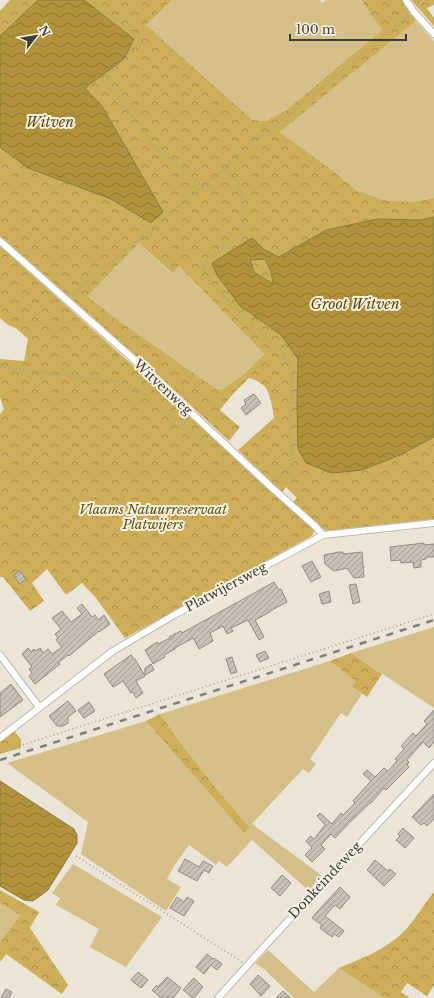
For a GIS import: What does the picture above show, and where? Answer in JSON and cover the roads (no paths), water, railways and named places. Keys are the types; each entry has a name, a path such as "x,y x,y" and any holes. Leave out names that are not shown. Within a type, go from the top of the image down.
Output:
{"street":[{"path":"406,0 414,12 434,34"},
{"name":"Witvenweg","path":"0,241 66,299 315,526 323,535"},
{"name":"Platwijersweg","path":"0,738 112,651 174,615 323,535 434,523"},
{"path":"0,655 40,708"},
{"name":"Donkeindeweg","path":"218,998 434,763"}],"water":[{"name":"Witven","path":"38,0 84,0 134,39 124,59 85,88 102,106 163,212 151,223 111,199 28,168 0,147 0,36"},
{"name":"Groot Witven","path":"434,217 434,437 400,455 362,470 332,473 306,463 298,449 298,359 281,335 240,306 217,275 212,263 252,238 265,250 279,257 326,230 377,219 420,220","holes":["265,259 271,272 273,284 254,272 250,260"]},
{"path":"0,781 74,829 77,835 77,843 48,890 33,901 24,900 0,886"}],"railway":[{"path":"0,760 434,620"}],"park label":[{"name":"Vlaams Natuurreservaat Platwijers","path":"153,516"}]}
